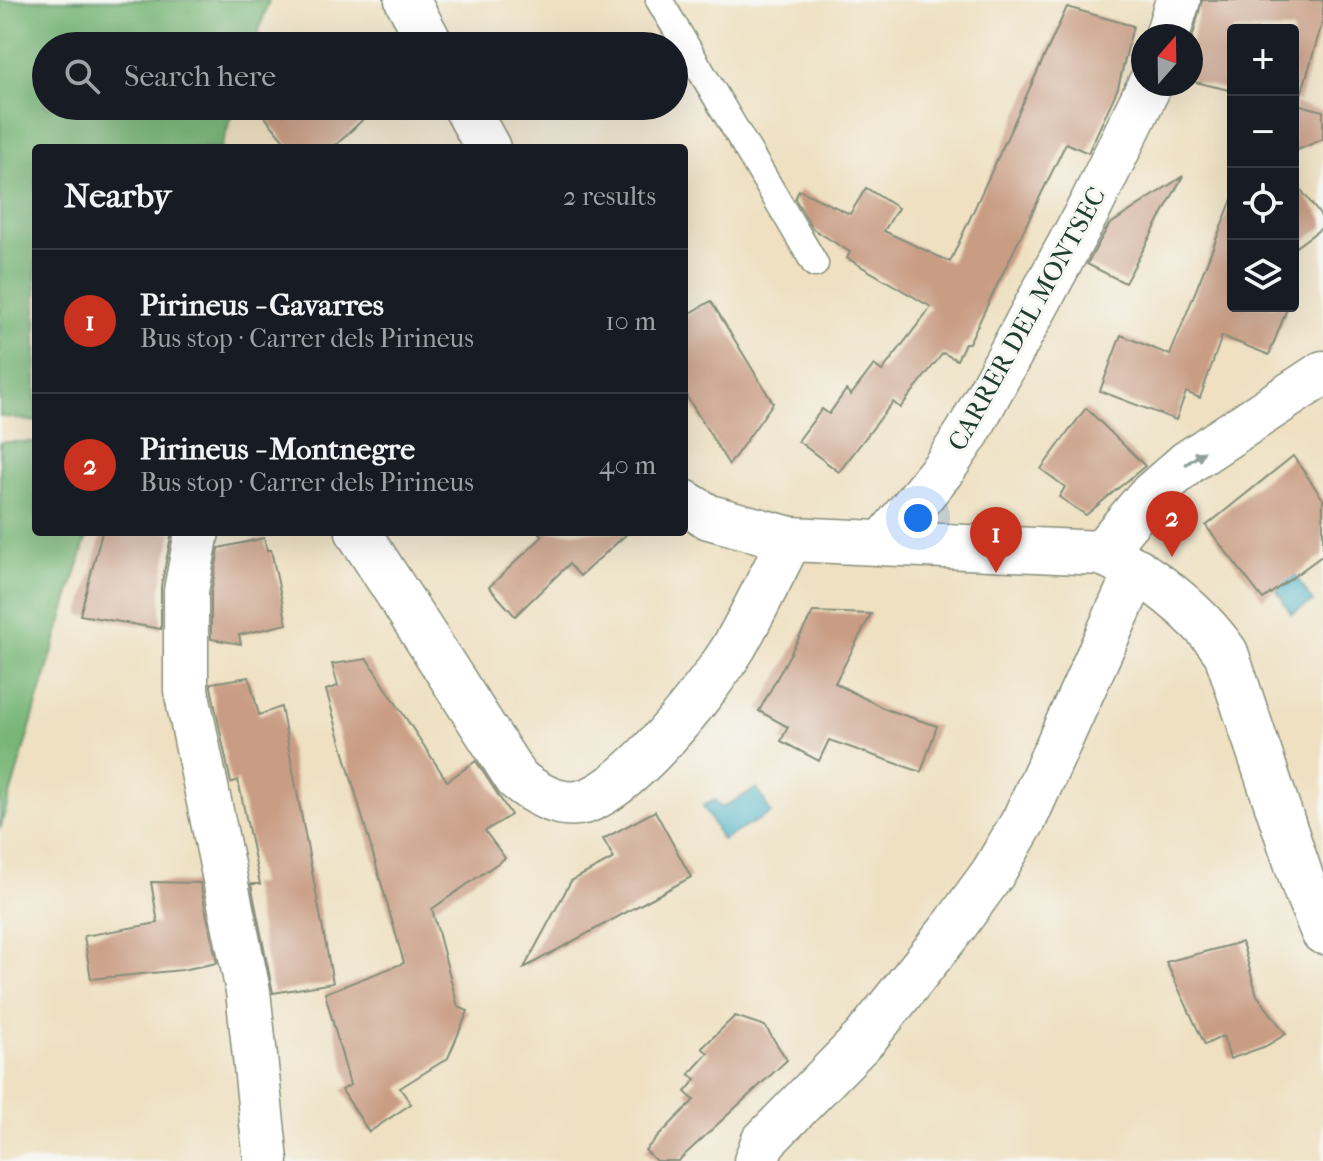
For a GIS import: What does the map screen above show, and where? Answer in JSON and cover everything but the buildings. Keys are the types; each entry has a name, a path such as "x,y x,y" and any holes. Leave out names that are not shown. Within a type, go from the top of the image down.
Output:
{"street":[{"path":"407,0 424,32"},
{"path":"1171,24 1178,0"},
{"name":"CARRER DEL MONTSEC","path":"884,542 944,468 968,432 1098,190 1144,96"},
{"path":"473,120 486,144"},
{"path":"756,1161 763,1142 865,1038 993,873 1024,820 1119,561 1147,498 1188,462 1323,373"},
{"path":"688,504 709,517 790,539 884,542 1119,561 1162,589 1215,637 1226,653 1305,889 1323,932"},
{"path":"196,536 186,591 186,690 248,991 266,1161"},
{"path":"361,536 517,779 532,792 575,804 599,797 621,782 689,708 733,647 790,539"}],"lane":[{"path":"659,0 678,32"},
{"path":"688,49 815,264"}],"green space":[{"path":"0,0 269,0 259,32 32,32 32,120 230,120 222,144 32,144 32,421 0,416"},
{"path":"0,442 32,442 32,536 87,536 0,829"}],"water":[{"path":"1288,564 1313,602 1291,614 1268,575"},
{"path":"757,788 771,813 722,840 703,806 715,800 721,808"}],"place":[{"name":"Pirineus - Montnegre","path":"1172,557"},
{"name":"Pirineus - Gavarres","path":"996,573"}]}
